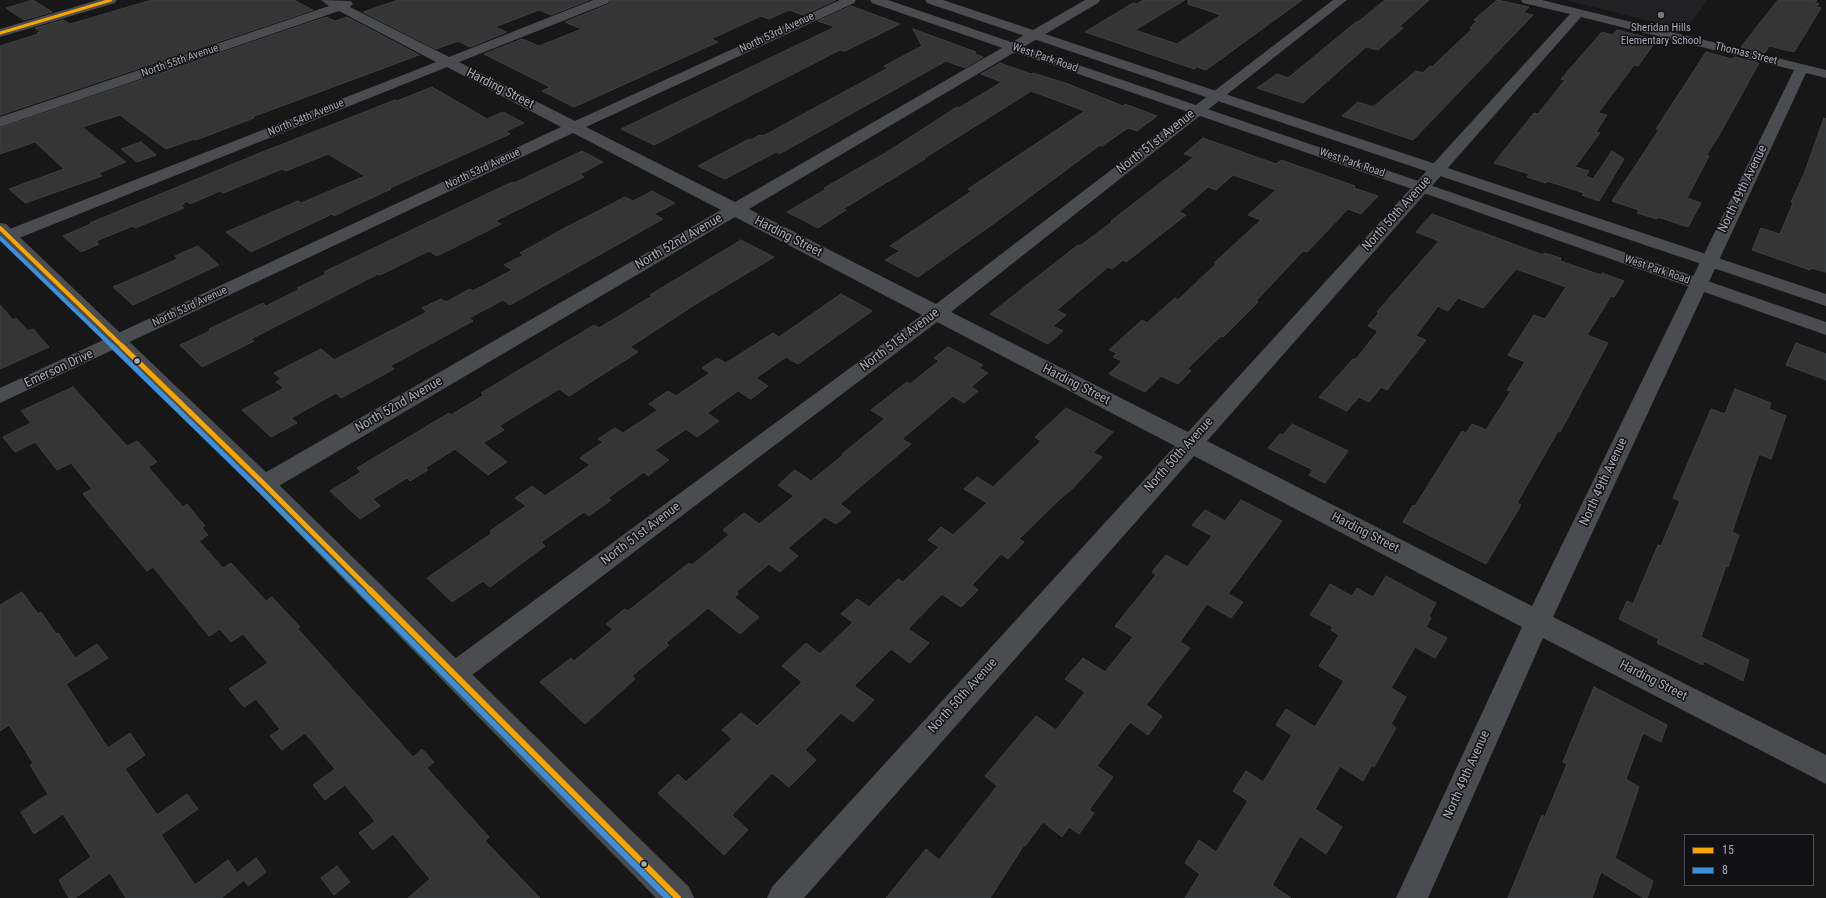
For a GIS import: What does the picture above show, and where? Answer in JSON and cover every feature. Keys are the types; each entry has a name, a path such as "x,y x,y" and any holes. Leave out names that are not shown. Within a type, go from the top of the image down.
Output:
{"street":[{"path":"0,33 111,0"},
{"name":"North 55th Avenue","path":"0,122 333,3 359,0"},
{"name":"North 54th Avenue","path":"4,232 447,62 604,0"},
{"name":"North 53rd Avenue","path":"117,341 573,127 850,0"},
{"name":"West Park Road","path":"876,0 1421,187 1826,329"},
{"name":"West Park Road","path":"931,0 1826,300"},
{"name":"North 52nd Avenue","path":"264,484 1094,0"},
{"name":"North 51st Avenue","path":"454,674 937,313 1216,95 1341,0"},
{"name":"Thomas Street","path":"1527,0 1826,74"},
{"name":"Harding Street","path":"333,3 1826,770"},
{"name":"North 50th Avenue","path":"783,898 1189,443 1578,13"},
{"name":"North 49th Avenue","path":"1412,898 1538,621 1802,68"},
{"path":"4,232 264,484 678,898"},
{"name":"Emerson Drive","path":"0,396 117,341"}],"shaded area":[{"name":"Sheridan Hills Elementary School","path":"1565,0 1707,0 1686,30"}],"building":[{"path":"33,0 52,12 24,20 6,8"},
{"path":"152,0 294,0 313,10 0,115 0,46 38,34 37,33 40,32 35,28 63,20 70,24"},
{"path":"398,0 589,0 551,15 539,10 495,27 507,32 470,47 458,41 436,49 363,12"},
{"path":"611,0 836,0 803,15 789,10 769,19 761,16 711,39 718,42 574,107 542,91 550,87 484,54 522,39 539,46 582,29 565,22 609,4"},
{"path":"1143,0 1185,0 1135,30 1177,44 1221,15 1188,4 1188,0 1302,0 1206,70 1197,67 1194,69 1085,32 1133,3 1137,4"},
{"path":"1385,0 1429,0 1399,27 1403,28 1378,50 1366,47 1303,103 1257,88 1277,74 1288,78"},
{"path":"1497,0 1529,7 1523,13 1533,15 1413,140 1342,116 1358,102 1373,107 1416,71 1423,73 1430,66 1432,67 1472,29 1470,28 1477,21 1474,20"},
{"path":"1778,0 1817,0 1815,3 1819,4 1816,7 1821,8 1794,52 1769,46 1765,53 1741,47"},
{"path":"851,6 900,24 845,51 840,50 654,145 621,129 835,27 818,21"},
{"path":"326,17 335,21 347,17 419,55 252,117 254,118 196,140 194,139 166,149 120,115 82,127 126,162 99,173 102,176 25,203 9,189 64,169 35,142 0,154 0,128"},
{"path":"913,29 976,52 973,53 983,57 965,68 946,61 779,154 776,152 725,179 698,166 749,139 751,140 760,135 763,136 888,68 884,66 922,46"},
{"path":"1617,30 1646,37 1642,42 1653,45 1638,66 1634,65 1598,113 1607,115 1596,132 1600,133 1575,167 1589,171 1586,176 1593,179 1612,151 1624,159 1599,201 1582,195 1584,193 1547,181 1546,183 1527,177 1529,174 1494,163 1534,113 1538,114 1565,80 1561,79 1602,32 1613,35"},
{"path":"1706,52 1732,59 1734,57 1759,63 1706,156 1709,156 1687,198 1701,203 1688,227 1658,217 1657,219 1637,213 1639,210 1612,201 1659,130 1656,129"},
{"path":"1000,63 1031,74 1033,73 1068,84 1123,106 1125,104 1157,116 1137,131 1128,128 1102,146 1100,145 918,277 885,260 900,251 890,246 972,191 968,189 1085,111 1031,91 923,159 925,159 843,209 846,210 818,228 787,212 826,189 824,188 887,152 957,107 959,108 1002,82 981,74"},
{"path":"432,87 487,119 503,112 524,123 506,131 510,134 390,188 391,189 334,216 332,214 251,252 226,232 298,201 301,203 365,176 328,154 286,171 282,169 223,193 220,191 190,204 186,201 182,206 184,208 135,228 133,226 96,241 99,244 81,252 63,236 91,224 90,223 260,153"},
{"path":"1824,118 1826,119 1826,272 1811,268 1810,270 1752,250 1761,228 1780,234"},
{"path":"1203,138 1276,164 1281,160 1355,186 1354,188 1378,196 1361,214 1348,209 1307,252 1303,251 1256,301 1258,302 1223,337 1221,336 1187,369 1191,371 1178,384 1161,376 1145,392 1109,374 1122,361 1113,357 1117,353 1109,350 1142,320 1147,323 1175,298 1178,300 1217,263 1214,263 1261,220 1248,215 1276,190 1233,175 1216,190 1208,187 1179,212 1186,215 1126,262 1123,260 1112,269 1108,267 1057,310 1066,315 1053,326 1063,331 1048,344 990,314 1078,245 1080,246 1112,222 1111,221 1194,157 1184,154"},
{"path":"141,142 156,155 137,162 121,149"},
{"path":"582,151 603,162 580,174 584,177 495,221 501,224 437,256 429,251 380,275 378,274 251,339 254,341 202,367 180,345 263,303 266,306 300,289 297,288 326,274 324,272 512,182 514,183"},
{"path":"652,191 675,203 654,214 663,219 510,305 503,300 469,318 473,321 390,366 394,369 341,398 336,393 291,418 297,423 271,437 242,410 284,388 276,382 281,379 274,373 321,349 334,360 427,312 422,308 441,299 446,302 470,289 473,291 512,270 504,265 524,255 520,253 563,229 625,197 633,201"},
{"path":"1432,214 1543,255 1544,253 1561,258 1560,261 1624,281 1614,297 1611,296 1587,335 1608,343 1560,432 1558,431 1517,503 1521,505 1486,564 1403,522 1413,505 1415,506 1462,431 1466,433 1472,424 1486,430 1511,391 1507,390 1525,362 1508,355 1534,315 1545,319 1566,287 1516,269 1483,308 1458,298 1448,311 1438,306 1416,336 1426,340 1387,390 1381,387 1369,402 1359,397 1347,411 1319,397 1353,359 1356,359 1378,331 1368,326 1379,313 1377,312 1439,241 1416,232"},
{"path":"741,240 774,257 699,302 630,347 638,352 569,396 559,389 499,426 504,430 483,443 507,462 488,475 455,449 425,468 428,470 410,481 407,478 373,499 380,506 360,519 330,491 361,472 357,468 449,413 451,415 484,395 481,393 594,325 599,328"},
{"path":"198,246 219,265 133,305 113,287 178,259 175,256"},
{"path":"841,294 872,311 798,364 786,357 756,378 768,386 751,399 738,391 707,413 719,421 697,437 686,429 655,450 669,460 648,476 644,472 608,498 611,500 589,516 584,512 541,542 545,546 490,587 483,581 452,602 427,578 492,533 490,531 526,506 515,498 532,486 545,496 590,465 580,458 603,442 598,439 615,428 623,433 658,410 649,404 668,391 676,396 710,373 702,368 717,358 726,363 773,333 779,337"},
{"path":"0,305 13,320 16,318 28,331 33,329 49,347 0,369"},
{"path":"1796,343 1826,354 1826,380 1786,365"},
{"path":"948,347 983,365 979,368 988,373 971,387 978,391 964,403 953,396 902,439 911,444 840,504 851,512 836,524 825,517 788,548 798,556 780,572 769,564 736,592 739,594 734,597 759,617 740,634 708,608 666,643 669,645 632,676 635,679 585,724 540,682 571,658 574,661 613,629 606,624 625,609 628,611 689,563 692,565 729,535 723,530 744,513 759,524 794,496 778,485 795,470 811,481 885,419 871,410 907,382 910,384 939,361 934,358"},
{"path":"73,387 127,446 137,441 157,462 148,467 183,507 187,504 205,526 202,528 208,535 199,541 223,568 231,563 266,601 272,597 300,627 297,628 413,757 422,749 434,762 427,768 489,837 485,841 540,898 408,898 430,879 393,834 373,850 359,833 375,821 345,785 325,800 313,785 335,769 305,733 282,750 270,736 280,729 256,699 244,707 229,689 268,663 243,634 231,642 220,629 209,636 153,567 147,571 83,494 92,489 71,463 57,470 35,442 15,452 3,437 31,423 21,411"},
{"path":"1735,389 1771,403 1769,409 1786,416 1771,459 1759,454 1732,532 1739,535 1728,567 1726,566 1701,637 1749,660 1743,681 1704,661 1703,665 1657,643 1659,639 1619,619 1627,601 1633,604 1658,545 1661,546 1680,501 1673,498 1711,409 1725,414"},
{"path":"1066,408 1113,432 1093,453 1102,457 1072,489 1019,539 1024,542 1008,559 1001,554 972,585 978,590 961,607 942,594 908,629 929,643 910,663 891,649 854,686 874,700 853,722 841,713 805,750 816,760 789,787 772,773 732,815 748,830 724,855 658,793 678,774 686,782 732,739 722,730 741,713 757,726 802,682 782,666 806,643 820,654 853,622 841,614 857,599 869,607 898,579 903,582 939,547 928,540 941,527 953,535 987,503 964,489 977,477 993,487 1041,441 1035,437"},
{"path":"1292,424 1348,451 1325,483 1309,475 1313,470 1268,448 1280,434 1283,435"},
{"path":"1241,500 1282,521 1228,594 1243,602 1231,618 1207,604 1180,642 1190,648 1146,705 1162,716 1148,735 1130,722 1097,766 1113,777 1089,810 1094,813 1079,834 1069,827 1062,837 1043,822 1025,846 1024,845 990,898 886,898 926,849 939,860 997,786 985,776 1036,716 1056,730 1085,692 1065,679 1083,658 1105,672 1133,637 1115,626 1156,575 1152,572 1166,555 1187,567 1212,536 1192,525 1205,510 1225,521"},
{"path":"1386,576 1436,603 1429,616 1431,618 1426,627 1447,638 1435,658 1415,647 1391,688 1406,697 1391,724 1396,728 1374,767 1372,765 1363,781 1340,766 1315,809 1342,827 1326,854 1300,836 1272,885 1291,898 1185,898 1200,874 1185,863 1199,840 1216,852 1248,801 1233,791 1246,771 1263,782 1292,735 1276,725 1286,709 1315,727 1344,681 1319,666 1339,635 1331,630 1333,627 1310,615 1330,584 1352,596 1357,588 1373,597"},
{"path":"22,592 38,614 41,612 56,634 58,633 75,658 97,644 108,658 66,684 108,748 130,733 145,755 125,769 157,815 187,794 198,809 161,835 195,885 228,860 243,881 221,898 126,898 110,873 75,898 69,898 59,880 91,857 63,814 34,834 21,812 48,794 30,765 33,763 9,725 0,731 0,605"},
{"path":"1594,687 1667,725 1661,742 1643,733 1626,779 1639,787 1615,858 1653,881 1647,898 1644,898 1601,872 1592,898 1508,898 1542,815 1545,817 1567,764 1563,762"},
{"path":"256,858 266,872 248,886 238,872"},
{"path":"337,866 350,882 334,895 321,878"}],"transit line":[{"name":"15","path":"0,33 111,0"},
{"name":"15","path":"0,228 264,484 678,898"},
{"name":"8","path":"0,238 259,489 668,898"}],"place":[{"name":"Sheridan Hills Elementary School","path":"1661,15"}]}
